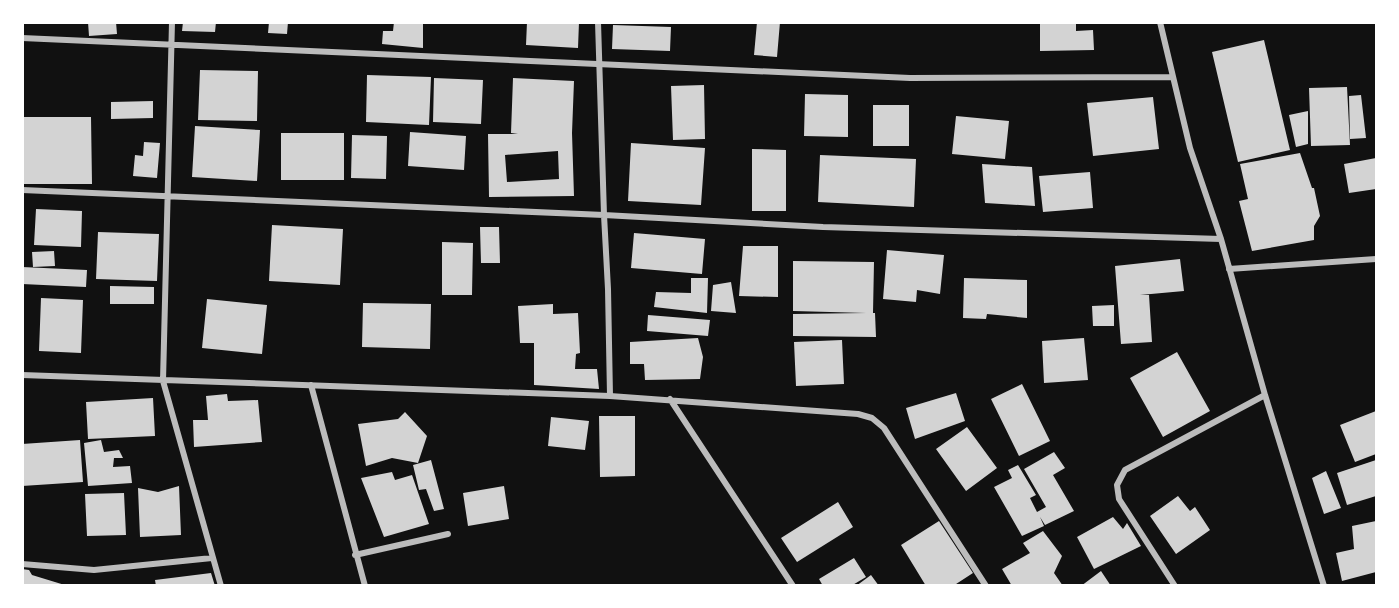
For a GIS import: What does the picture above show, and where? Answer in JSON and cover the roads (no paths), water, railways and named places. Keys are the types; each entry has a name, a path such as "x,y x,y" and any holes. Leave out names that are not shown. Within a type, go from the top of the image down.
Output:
{"street":[{"path":"172,22 163,381 221,585"},
{"path":"598,22 610,396"},
{"path":"1160,22 1190,148 1221,239 1265,394 1324,585"},
{"path":"22,38 910,78 1173,77"},
{"path":"22,190 604,215 835,228 1221,239"},
{"path":"1229,269 1377,259"},
{"path":"22,375 610,396 858,414 872,418 884,428 986,585"},
{"path":"311,385 355,555 365,585"},
{"path":"1175,585 1119,498 1118,485 1125,470 1265,394"},
{"path":"670,399 793,585"},
{"path":"355,555 448,534"},
{"path":"22,564 94,570 212,558"}]}
